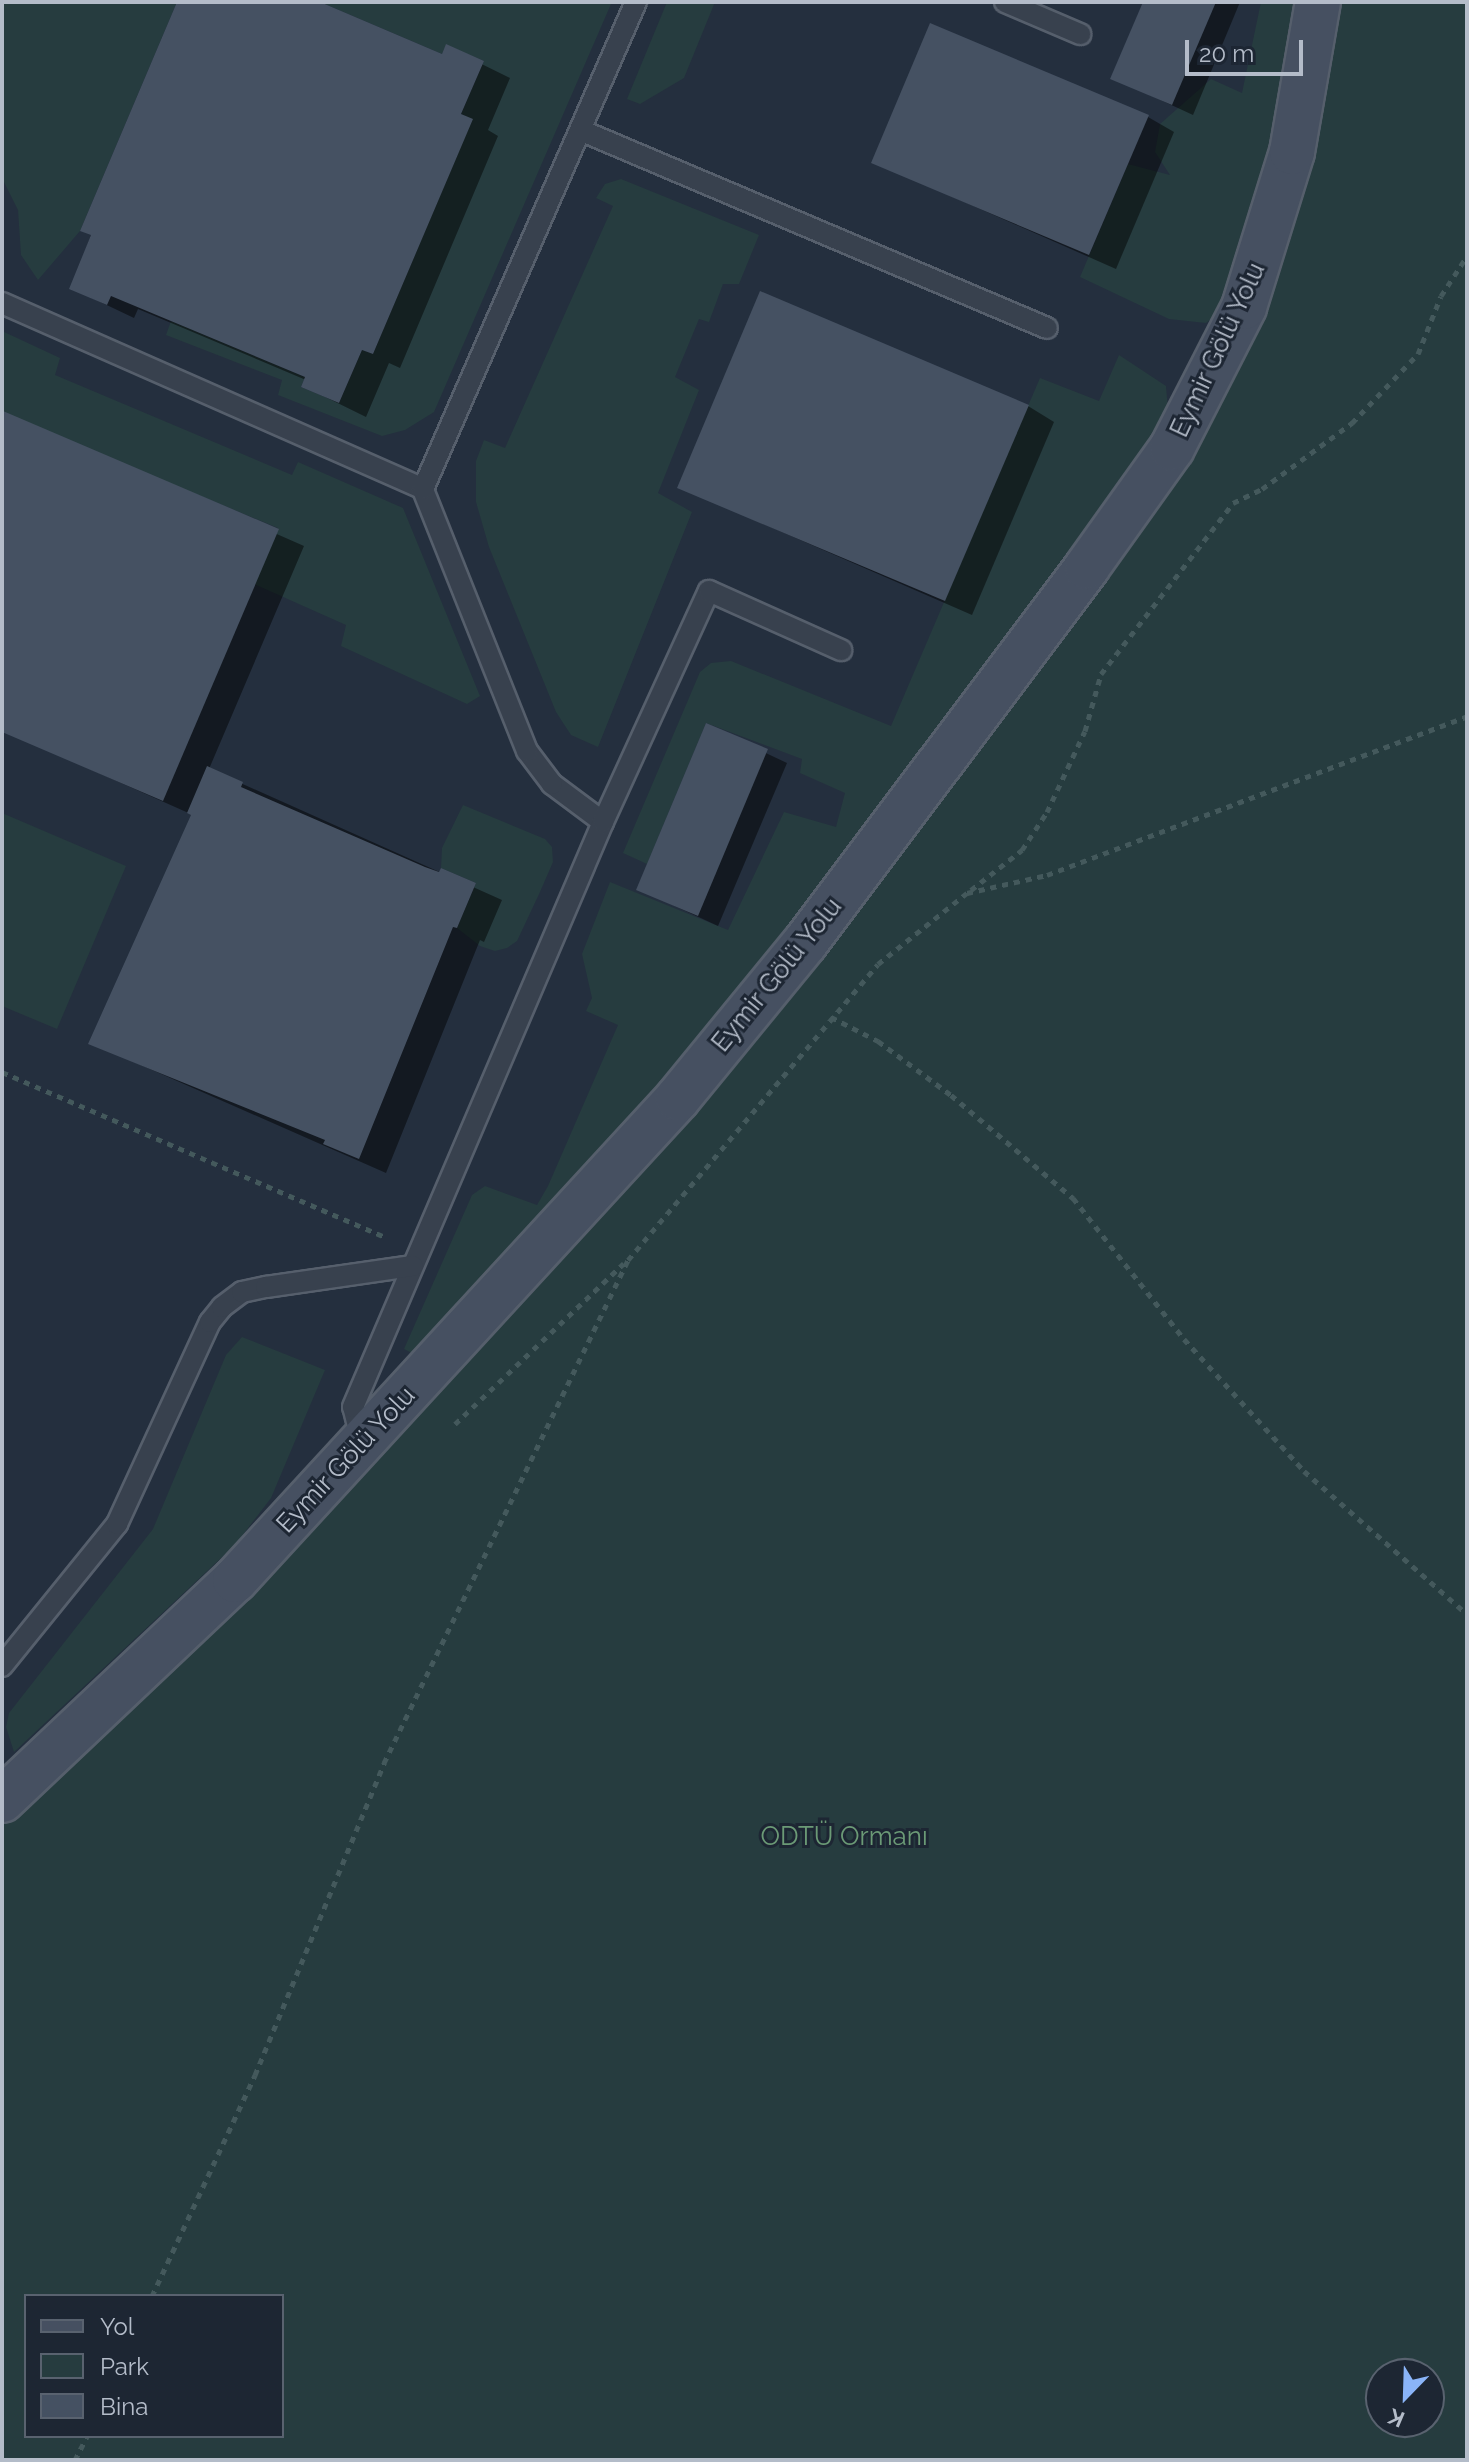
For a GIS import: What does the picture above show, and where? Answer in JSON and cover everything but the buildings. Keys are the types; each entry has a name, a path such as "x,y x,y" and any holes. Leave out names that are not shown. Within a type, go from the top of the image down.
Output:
{"street":[{"name":"Eymir Gölü Yolu","path":"4,1793 235,1580 678,1098 805,943 1172,448 1244,307 1270,235 1292,152 1318,2"}],"lane":[{"path":"423,489 636,2"},
{"path":"1005,2 1080,34"},
{"path":"580,130 1047,328"},
{"path":"2,303 423,489 527,751 552,784 603,822"},
{"path":"362,1442 353,1407 603,822 709,591 841,650"},
{"path":"2,1666 117,1524 210,1322 222,1307 242,1292 414,1259"}],"path":[{"path":"455,1424 628,1260 878,964 1022,850 1047,812 1085,731 1101,674 1233,503 1262,489 1352,423 1418,354 1441,296 1467,256"},
{"path":"967,893 1047,875 1467,716"},
{"path":"831,1017 878,1041 951,1095 1073,1198 1184,1339 1304,1471 1467,1614"},
{"path":"2,1072 414,1259"},
{"path":"153,2294 255,2075 384,1763 628,1260"},
{"path":"75,2460 86,2438"}],"green space":[{"path":"2,2 177,2 80,231 38,280 21,255 18,210 2,178"},
{"path":"320,2 611,4 434,412 405,430 382,436 278,395 282,380 166,335 171,321 305,377 301,387 339,403 362,350 373,354 472,120 461,114 484,61 446,45 442,54"},
{"path":"667,2 715,2 684,78 640,104 627,99"},
{"path":"1261,2 1300,2 1280,135 1231,303 1206,323 1169,319 1080,277 1128,164 1170,175 1155,152 1160,124 1211,79 1242,93"},
{"name":"ODTÜ Ormanı","path":"1318,2 1467,2 1467,2460 2,2460 2,1815 557,1233 1210,379"},
{"path":"621,179 759,235 739,284 723,284 709,322 699,319 675,377 699,390 658,493 692,512 598,747 571,735 556,712 489,547 476,502 476,461 484,440 505,448 613,206 596,198 605,184"},
{"path":"2,331 60,358 55,375 292,475 298,462 403,508 480,696 467,704 341,646 346,625 254,584 278,528 2,414"},
{"path":"1119,355 1166,386 1169,423 784,946 418,1356 404,1349 472,1195 485,1186 537,1205 548,1186 618,1025 586,1011 592,998 582,954 610,882 728,930 784,812 836,827 845,793 800,773 802,759 706,723 647,864 623,853 700,672 711,663 731,661 891,726 1040,378 1099,401"},
{"path":"463,805 545,839 552,847 553,862 540,892 517,941 507,948 495,951 480,946 457,928 476,883 441,868 442,848"},
{"path":"2,813 126,866 57,1029 2,1006"},
{"path":"242,1337 325,1370 271,1498 235,1545 14,1752 6,1727 9,1713 153,1529 226,1355"}]}
